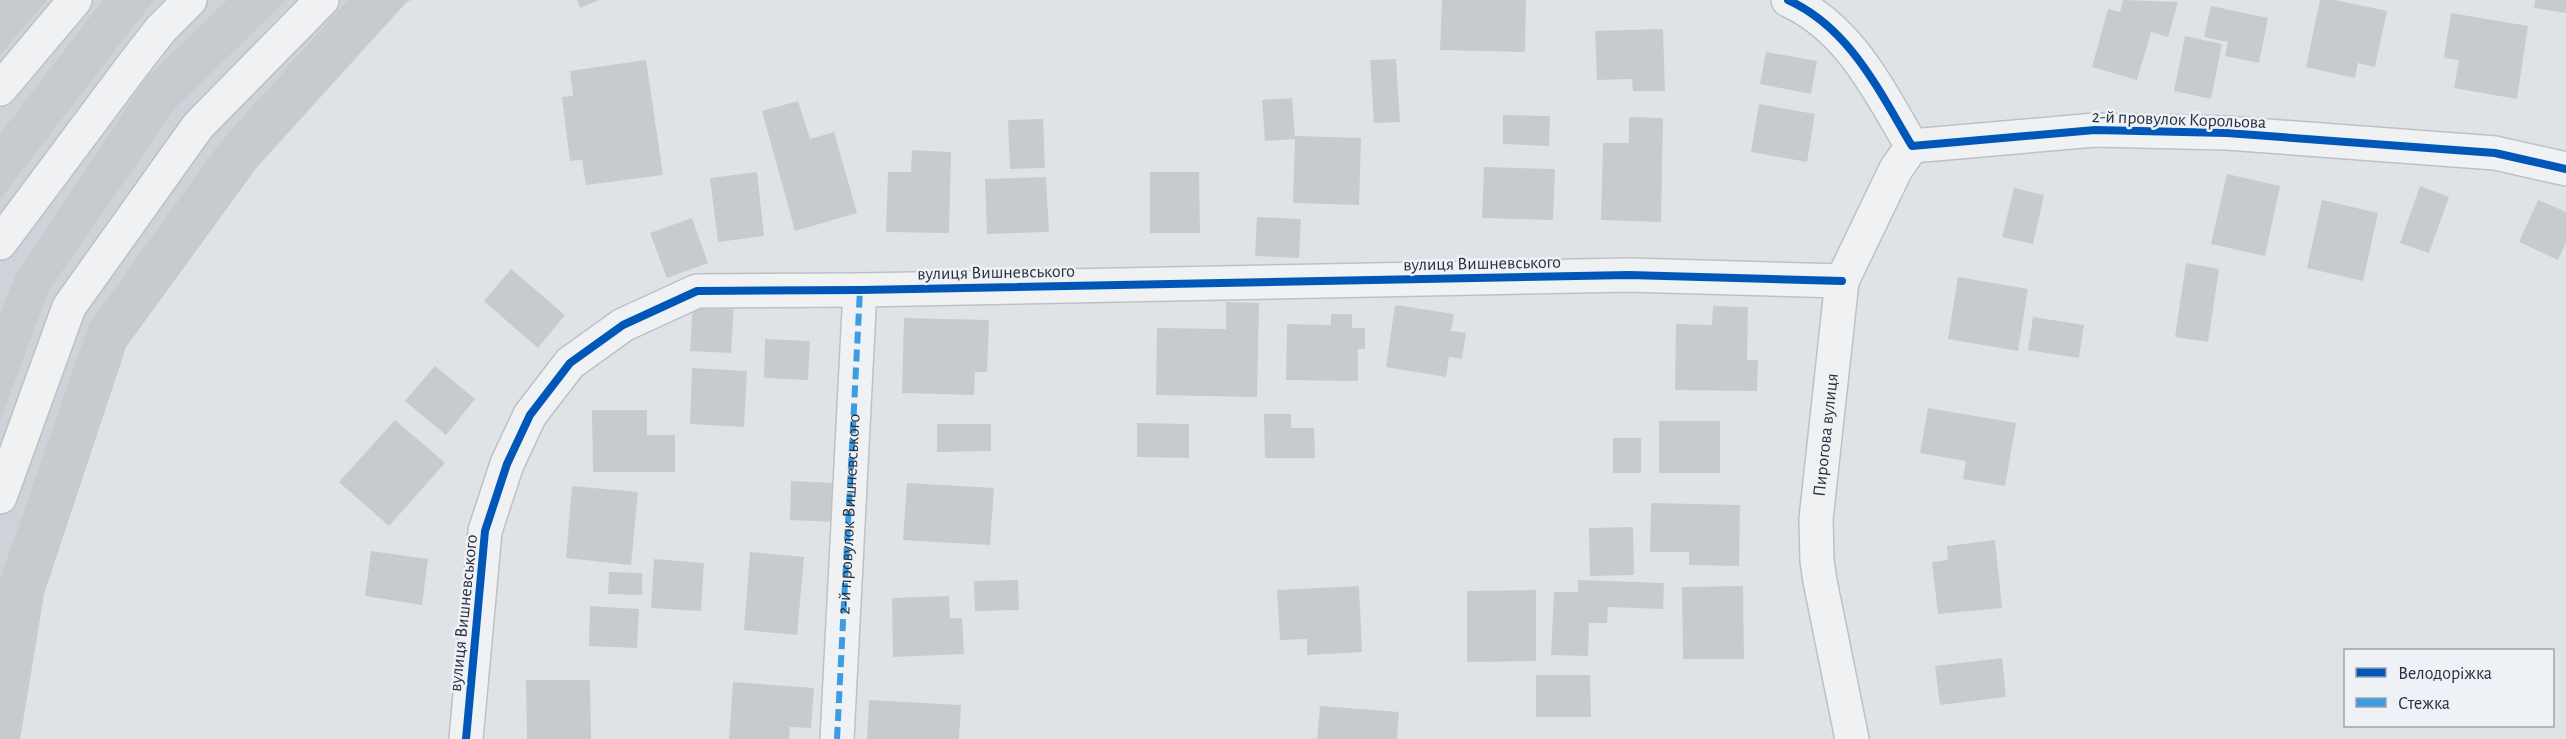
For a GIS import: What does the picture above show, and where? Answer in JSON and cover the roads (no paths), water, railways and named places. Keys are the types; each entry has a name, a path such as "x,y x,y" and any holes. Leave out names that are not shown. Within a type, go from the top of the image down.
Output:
{"street":[{"path":"0,89 75,0"},
{"path":"0,243 161,29 190,0"},
{"path":"0,497 69,307 198,126 322,0"},
{"path":"1788,0 1818,18 1840,36 1858,57 1912,146"},
{"name":"2-й провулок Корольова","path":"1912,146 2095,130 2227,133 2495,153 2566,169"},
{"name":"Пирогова вулиця","path":"1852,739 1820,581 1816,540 1842,280 1896,169 1912,146"},
{"name":"вулиця Вишневського","path":"465,739 485,531 507,464 530,415 570,363 623,325 697,291 1629,275 1842,280"},
{"name":"2-й провулок Вишневського","path":"837,739 860,290"}]}
